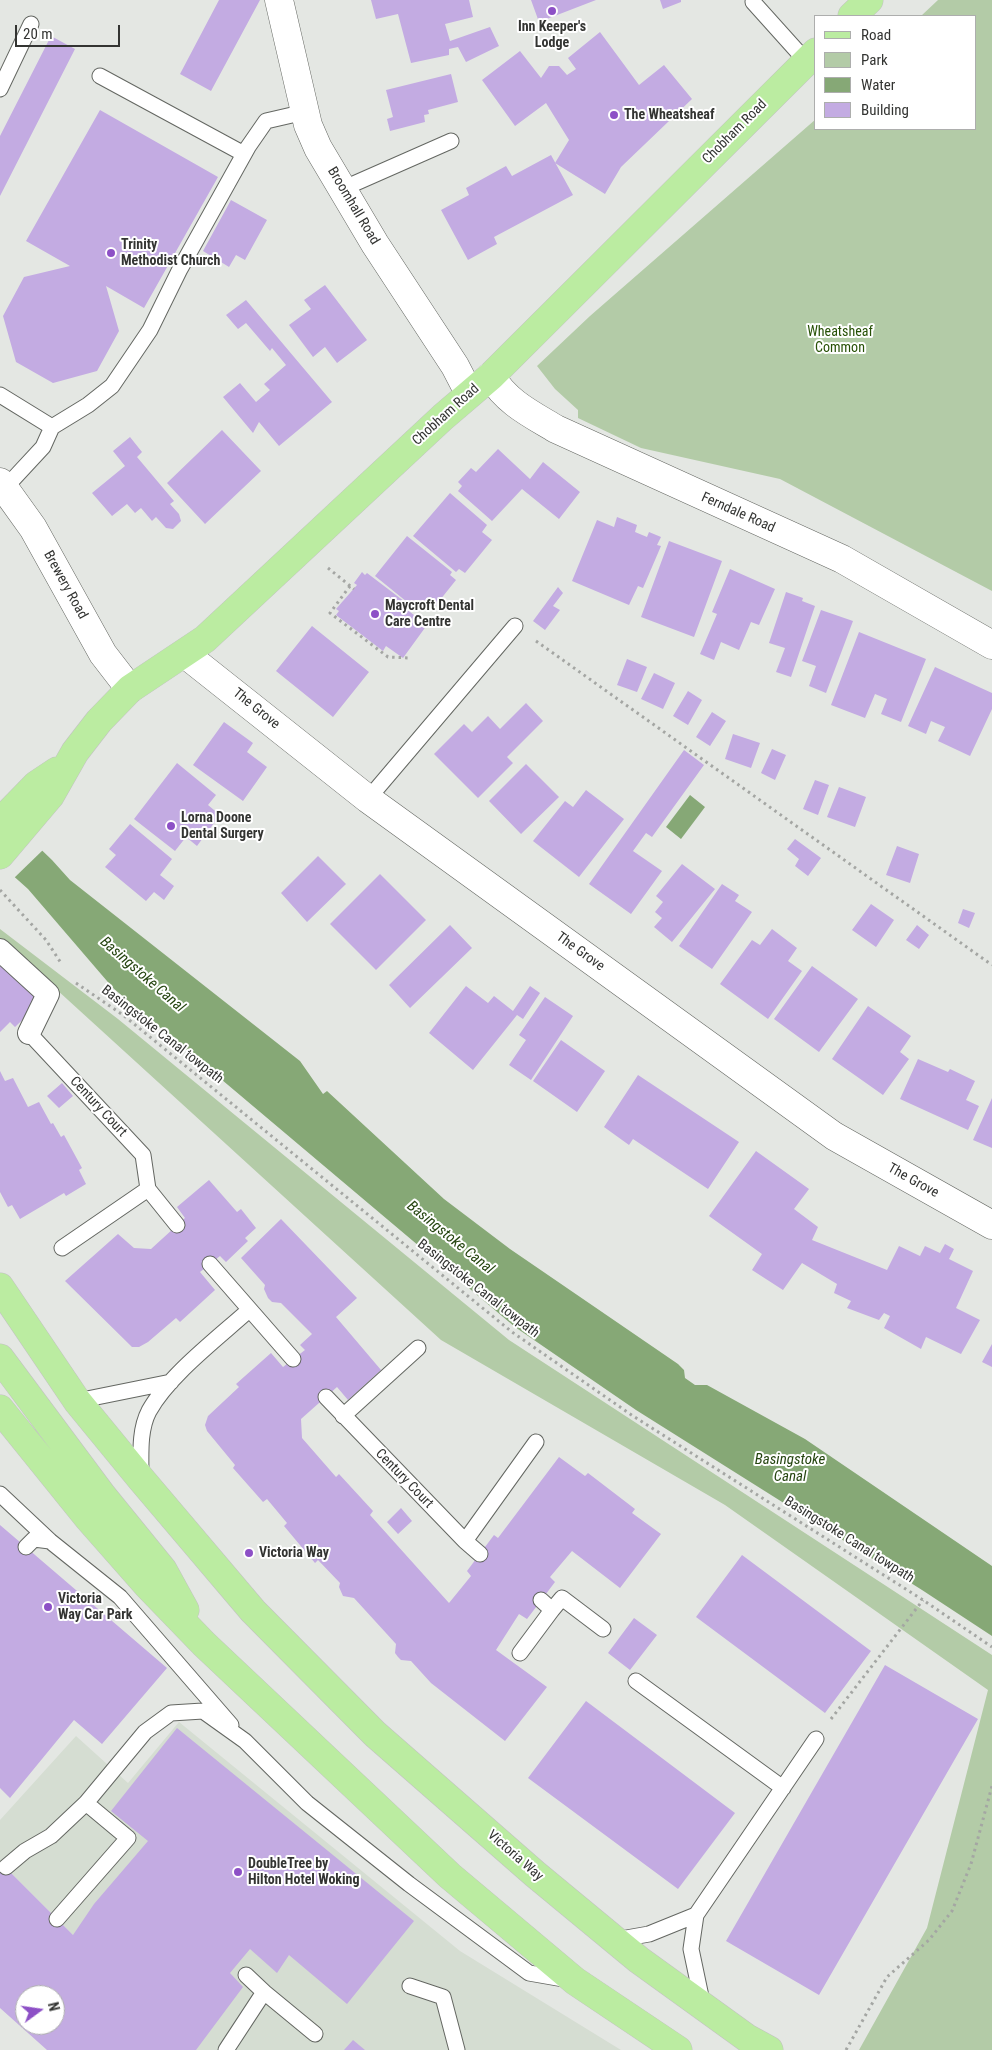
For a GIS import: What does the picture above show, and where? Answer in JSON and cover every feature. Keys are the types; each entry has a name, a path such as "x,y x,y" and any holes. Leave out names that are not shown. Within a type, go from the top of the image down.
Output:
{"main road":[{"path":"853,15 869,0"},
{"name":"Chobham Road","path":"0,855 13,818 50,796 99,721 130,688 185,654 247,600 469,393 492,376 811,56"},
{"name":"Victoria Way","path":"0,1287 77,1401 140,1479 253,1611 375,1734 639,1960 769,2050"},
{"path":"0,1358 102,1495 163,1570 204,1644"},
{"path":"0,1409 88,1518 147,1585 204,1644 450,1876 576,1982 678,2050"}],"street":[{"name":"Broomhall Road","path":"279,0 305,112 318,148 375,244 455,366 469,393"},
{"name":"Ferndale Road","path":"492,376 500,391 513,403 556,429 607,454 842,559 992,645"},
{"name":"Brewery Road","path":"2,485 33,528 104,654 130,688"},
{"name":"The Grove","path":"185,654 368,799 834,1136 992,1225"},
{"path":"0,950 48,994 29,1033"}],"lane":[{"path":"753,2 811,56"},
{"path":"0,89 31,24"},
{"path":"100,76 244,154"},
{"path":"2,485 43,448 52,427 88,405 112,386 150,330 180,269 244,154 266,121 305,112"},
{"path":"342,189 451,141"},
{"path":"0,395 52,427"},
{"path":"368,799 515,626"},
{"name":"Century Court","path":"29,1033 143,1155 148,1189"},
{"path":"62,1248 148,1189 177,1225"},
{"path":"210,1264 293,1359"},
{"path":"140,1479 141,1443 148,1412 171,1382 249,1310"},
{"path":"343,1416 418,1348"},
{"path":"77,1401 171,1382"},
{"name":"Century Court","path":"326,1397 465,1542 480,1554"},
{"path":"465,1542 536,1442"},
{"path":"0,1494 50,1541 120,1597 245,1741 307,1803 409,1884 529,1973 576,1982"},
{"path":"26,1547 34,1539 50,1541"},
{"path":"520,1653 546,1605 562,1598 603,1629"},
{"path":"636,1681 783,1788"},
{"path":"6,1867 25,1851 51,1836 86,1803 145,1732 171,1714 203,1711 245,1741"},
{"path":"703,2006 691,1949 696,1914 816,1739"},
{"path":"57,1919 128,1838 86,1803"},
{"path":"615,1940 649,1934 696,1914"},
{"path":"246,1975 315,2034"},
{"path":"410,1986 443,1997 457,2050"},
{"path":"226,2050 264,1992"}],"path":[{"path":"324,565 354,589"},
{"path":"350,586 330,613 388,657 410,658"},
{"path":"515,626 992,965"},
{"path":"0,890 46,940 63,970"},
{"name":"Basingstoke Canal towpath","path":"72,980 123,1016 512,1332 634,1416 923,1600 992,1647"},
{"path":"816,1739 923,1600"},
{"path":"846,2050 887,1977 929,1940 952,1911 971,1864 992,1786"}],"shaded area":[{"path":"179,1722 460,1951 621,2050 195,2050 73,1935 0,1862 0,1820 76,1736 128,1783"}],"green space":[{"name":"Wheatsheaf Common","path":"938,0 992,0 992,591 780,479 641,448 578,418 578,410 555,389 537,366 590,316 814,121 814,130 977,130 977,15 922,15"},
{"path":"0,929 118,1019 509,1340 992,1655 992,2050 859,2050 927,1928 988,1690 725,1505 441,1340 0,938"}],"water":[{"path":"690,795 705,807 681,839 666,827"},
{"name":"Basingstoke Canal","path":"0,810 70,880 300,1061 323,1094 327,1091 444,1199 510,1249 678,1364 684,1370 685,1378 695,1385 707,1385 805,1439 992,1566 992,1636 636,1410 515,1327 113,988 28,889 0,864"}],"pier":[{"path":"2,809 44,849 13,879 0,868"}],"building":[{"path":"219,0 260,0 211,91 180,74"},
{"path":"371,0 469,0 473,17 445,24 450,41 490,27 499,46 466,62 458,47 449,49 449,55 411,63 398,14 376,19"},
{"name":"Inn Keeper's Lodge","path":"531,0 596,0 539,22"},
{"path":"660,0 681,0 681,2 663,9"},
{"name":"The Wheatsheaf","path":"600,32 639,85 664,65 692,99 621,167 605,194 555,163 569,140 546,103 515,126 482,80 520,51 541,78 549,66 559,66 567,75 576,69 568,58"},
{"path":"51,36 75,49 0,196 0,136"},
{"path":"451,74 458,102 428,110 429,114 424,115 425,122 390,131 387,119 393,117 386,90"},
{"name":"Trinity Methodist Church","path":"100,110 218,177 144,308 106,286 119,331 97,371 53,383 16,362 3,316 24,277 70,266 26,241"},
{"path":"551,155 573,195 494,237 497,244 468,260 441,210 469,195 466,188 506,166 512,176"},
{"path":"231,200 267,220 245,260 236,255 229,267 203,251"},
{"path":"325,285 367,340 337,363 325,347 313,357 289,325 311,309 304,300"},
{"path":"246,300 332,402 279,446 259,422 253,433 223,397 240,383 256,402 270,390 264,384 286,365 272,348 270,351 246,323 238,329 226,315"},
{"path":"222,430 261,471 205,524 167,483"},
{"path":"130,437 142,452 137,457 174,501 170,504 179,514 181,521 173,529 166,528 156,517 152,521 141,508 135,513 127,504 112,516 92,493 125,466 113,451"},
{"path":"498,449 530,479 543,462 580,492 559,519 522,489 492,521 458,491 462,486 458,482 471,468 476,472"},
{"path":"450,493 487,525 482,532 492,540 465,573 459,569 456,572 413,536"},
{"path":"617,517 637,525 635,532 647,537 649,532 661,537 657,545 661,546 643,588 638,586 629,605 572,581 597,520 614,527"},
{"path":"407,536 452,572 450,575 456,580 432,610 424,603 422,606 416,601 412,606 375,576"},
{"path":"669,541 722,561 694,637 641,617"},
{"path":"730,569 775,589 759,625 751,622 739,650 721,642 714,660 700,654 717,614 712,612"},
{"name":"Maycroft Dental Care Centre","path":"362,572 365,575 367,573 413,608 410,612 427,625 403,658 386,646 383,651 336,615 339,611 336,609 357,585 354,583"},
{"path":"558,587 563,593 553,606 560,610 545,630 533,621"},
{"path":"786,592 803,598 802,601 815,606 791,677 776,672 785,648 769,643"},
{"path":"821,610 853,621 826,693 809,686 816,666 802,661"},
{"path":"312,626 369,672 333,717 276,671"},
{"path":"859,632 926,659 901,722 881,714 887,699 875,694 865,718 831,705"},
{"path":"627,659 647,667 637,692 617,685"},
{"path":"935,667 992,693 992,709 970,756 938,741 945,727 931,721 926,734 908,726"},
{"path":"654,673 675,683 663,709 641,699"},
{"path":"688,691 702,700 688,725 673,716"},
{"path":"526,703 543,721 507,757 513,763 478,798 434,754 464,724 472,732 488,716 500,729"},
{"path":"712,712 726,721 710,746 696,737"},
{"path":"224,722 253,743 247,752 267,767 243,801 193,765"},
{"path":"733,734 760,743 751,768 725,759"},
{"path":"772,749 786,755 775,780 761,773"},
{"path":"684,750 704,765 652,837 646,833 633,851 662,871 631,914 589,884"},
{"path":"177,763 216,795 208,805 220,815 197,846 186,837 175,851 134,819"},
{"path":"526,764 559,797 521,834 489,801"},
{"path":"815,780 829,785 818,815 803,809"},
{"path":"839,787 866,797 855,827 827,817"},
{"path":"586,790 624,819 579,877 533,841 565,801 573,807"},
{"path":"130,824 172,859 160,875 174,886 164,900 154,892 146,901 105,867 116,855 109,849"},
{"path":"795,839 821,858 808,876 795,866 799,859 787,849"},
{"path":"897,846 919,854 910,883 886,875"},
{"path":"318,856 346,884 307,922 281,893"},
{"path":"682,864 715,889 672,942 654,927 662,918 655,912 663,902 656,896"},
{"path":"380,874 426,920 376,970 330,924"},
{"path":"722,884 739,895 735,901 752,912 712,969 679,946"},
{"path":"871,904 894,920 876,947 852,930"},
{"path":"963,909 975,913 969,928 958,923"},
{"path":"450,925 472,948 410,1008 389,985"},
{"path":"917,925 929,935 919,949 906,940"},
{"path":"772,929 797,948 788,961 802,971 768,1019 720,984 752,940 760,945"},
{"path":"0,959 41,1002 15,1027 10,1022 0,1032"},
{"path":"812,966 858,999 819,1052 774,1019"},
{"path":"466,986 488,1003 494,996 513,1011 530,986 540,993 523,1019 517,1015 473,1070 429,1033"},
{"path":"545,997 573,1016 531,1080 509,1065 526,1040 519,1035"},
{"path":"868,1006 911,1036 900,1052 909,1059 883,1095 832,1059"},
{"path":"561,1040 605,1071 577,1112 533,1081"},
{"path":"918,1059 948,1072 950,1069 975,1081 966,1100 979,1106 968,1130 900,1099"},
{"path":"0,1071 5,1081 13,1078 28,1107 39,1102 51,1124 53,1123 61,1137 64,1135 82,1168 79,1170 86,1184 66,1196 64,1193 20,1219 12,1205 8,1207 0,1192"},
{"path":"638,1075 739,1142 708,1189 633,1139 629,1145 604,1127"},
{"path":"62,1083 73,1096 59,1108 47,1096"},
{"path":"992,1098 992,1148 973,1140"},
{"path":"756,1151 809,1189 794,1209 818,1227 812,1240 887,1270 899,1246 920,1256 925,1246 940,1253 945,1244 954,1249 949,1259 973,1271 956,1308 980,1320 961,1354 926,1337 921,1349 884,1328 890,1316 884,1313 879,1320 847,1308 851,1301 834,1293 837,1284 802,1263 783,1290 752,1270 762,1254 709,1216"},
{"path":"209,1180 237,1212 241,1209 256,1228 245,1238 248,1241 226,1262 220,1256 200,1272 215,1290 180,1322 176,1318 148,1342 139,1347 132,1347 65,1281 118,1234 134,1248 151,1249 185,1218 177,1207"},
{"path":"281,1219 357,1298 336,1317 381,1370 348,1400 337,1387 301,1419 302,1438 336,1477 339,1474 373,1511 370,1515 449,1603 471,1576 467,1571 494,1535 498,1538 559,1457 585,1476 588,1473 635,1509 632,1513 661,1534 620,1588 572,1551 550,1577 555,1582 527,1619 519,1614 496,1650 547,1687 505,1741 431,1683 411,1661 401,1660 398,1657 395,1653 396,1644 354,1598 343,1596 339,1587 340,1583 318,1560 315,1563 284,1526 287,1523 267,1499 263,1502 233,1468 235,1465 207,1431 205,1425 208,1416 239,1387 236,1384 271,1353 283,1367 305,1350 300,1345 312,1334 281,1303 272,1302 268,1298 264,1289 265,1285 241,1258"},
{"path":"992,1344 992,1367 982,1362"},
{"path":"401,1508 412,1521 398,1534 387,1522"},
{"name":"Victoria Way Car Park","path":"0,1525 167,1668 102,1744 74,1720 10,1798 0,1788"},
{"path":"742,1555 871,1651 825,1713 696,1617"},
{"path":"634,1618 657,1635 630,1670 608,1653"},
{"path":"885,1665 978,1719 819,1995 726,1941"},
{"path":"586,1701 735,1813 678,1889 528,1778"},
{"name":"DoubleTree by Hilton Hotel Woking","path":"177,1728 414,1921 347,2004 289,1955 277,1973 250,1949 230,1973 243,1987 196,2050 47,2050 30,2035 65,2035 65,1985 15,1985 15,2021 0,2008 0,1862 73,1935 94,1904 148,1841 111,1811"},
{"path":"353,2040 365,2050 344,2050"}],"place":[{"name":"Inn Keeper's Lodge","path":"552,11"},
{"name":"The Wheatsheaf","path":"614,115"},
{"name":"Trinity Methodist Church","path":"111,253"},
{"name":"Maycroft Dental Care Centre","path":"375,614"},
{"name":"Lorna Doone Dental Surgery","path":"171,826"},
{"name":"Victoria Way","path":"249,1553"},
{"name":"Victoria Way Car Park","path":"48,1607"},
{"name":"DoubleTree by Hilton Hotel Woking","path":"238,1872"}]}
